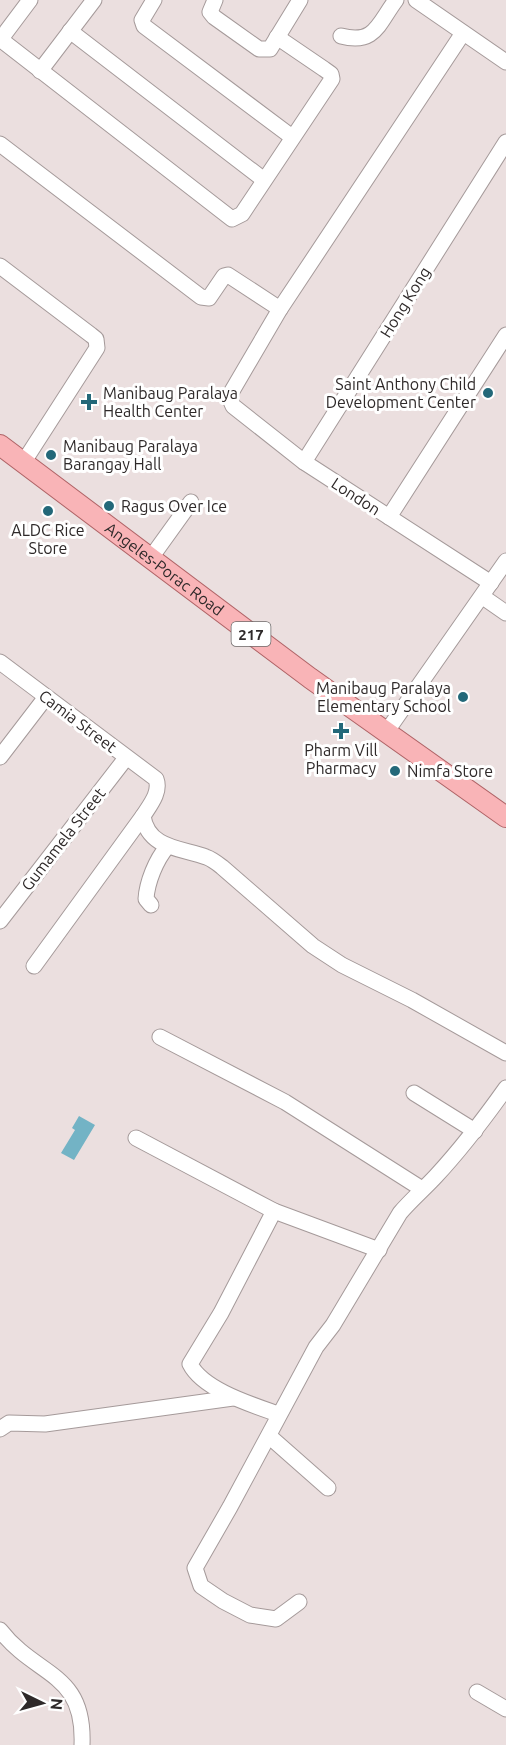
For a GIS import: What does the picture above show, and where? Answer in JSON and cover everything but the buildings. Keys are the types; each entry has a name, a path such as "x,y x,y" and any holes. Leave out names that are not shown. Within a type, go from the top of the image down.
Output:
{"main road":[{"name":"Angeles-Porac Road","path":"0,445 310,678 506,817"}],"street":[{"path":"30,0 0,39 232,219 242,214 328,87 332,77 277,37"},
{"path":"40,71 94,0"},
{"path":"154,0 142,20 144,26 292,137"},
{"path":"215,0 210,12 214,17 259,49 270,49 300,0"},
{"path":"341,36 354,39 366,38 396,0"},
{"path":"416,0 506,62"},
{"path":"70,31 264,180"},
{"path":"0,144 201,297 209,298 224,276 228,275 280,309 462,33"},
{"name":"Hong Kong","path":"304,462 506,142"},
{"path":"0,266 91,335 97,344 97,348 23,463"},
{"name":"London","path":"280,309 232,391 230,399 233,406 304,462 389,517 487,590 506,613"},
{"path":"389,517 506,335"},
{"path":"150,559 190,502"},
{"path":"387,731 506,561"},
{"name":"Camia Street","path":"0,662 156,779 157,792 143,816"},
{"path":"0,757 46,697"},
{"name":"Gumamela Street","path":"0,921 126,758"},
{"path":"143,816 151,833 167,847 209,858 313,946 342,965 412,1000 506,1053"},
{"path":"34,966 143,816"},
{"path":"151,905 146,899 147,887 167,847"},
{"path":"160,1037 285,1102 422,1189"},
{"path":"299,1602 276,1618 250,1615 201,1586 195,1568 316,1347 333,1325 400,1213 475,1131 506,1088"},
{"path":"414,1094 475,1131"},
{"path":"136,1138 274,1211 379,1250"},
{"path":"274,1211 221,1313 190,1364 194,1372 233,1398 278,1414"},
{"path":"0,1429 9,1423 45,1424 233,1398"},
{"path":"269,1436 328,1488"},
{"path":"0,1630 11,1645 56,1677 71,1693 79,1706 83,1726 82,1745"},
{"path":"477,1692 506,1708"}],"water":[{"path":"79,1116 95,1125 74,1160 61,1153 75,1130 72,1128"}],"place":[{"name":"Saint Anthony Child Development Center","path":"488,393"},
{"name":"Manibaug Paralaya Health Center","path":"89,402"},
{"name":"Manibaug Paralaya Barangay Hall","path":"51,455"},
{"name":"Ragus Over Ice","path":"109,506"},
{"name":"ALDC Rice Store","path":"48,511"},
{"name":"Manibaug Paralaya Elementary School","path":"463,697"},
{"name":"Pharm Vill Pharmacy","path":"341,731"},
{"name":"Nimfa Store","path":"395,771"}]}
